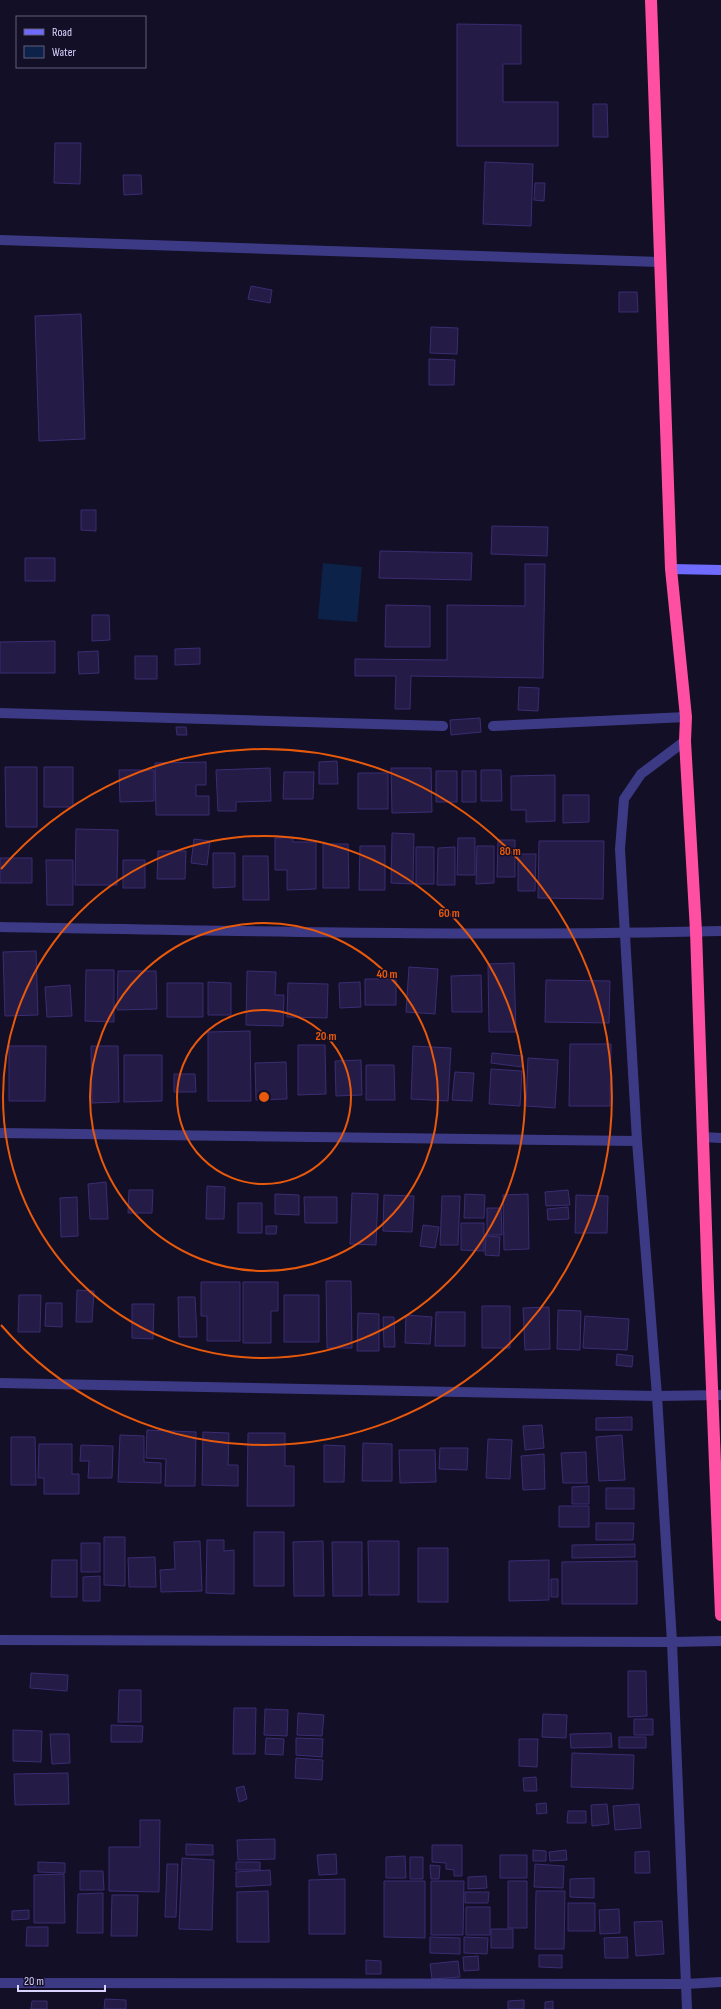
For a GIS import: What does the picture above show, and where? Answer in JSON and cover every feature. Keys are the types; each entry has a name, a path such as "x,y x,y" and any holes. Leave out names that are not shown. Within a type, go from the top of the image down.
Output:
{"highway":[{"path":"651,0 671,569 686,717 685,741 696,932 702,1137 721,1615"}],"street":[{"path":"0,240 660,262"},
{"path":"671,569 721,570"},
{"path":"0,712 443,726"},
{"path":"493,726 686,717"},
{"path":"685,741 642,774 624,799 620,849 637,1141 672,1642 687,2009"},
{"path":"0,927 625,933 721,931"},
{"path":"0,1133 637,1141"},
{"path":"702,1137 721,1138"},
{"path":"0,1383 656,1396 721,1395"},
{"path":"0,1640 672,1642 721,1640"},
{"path":"0,1983 686,1984 721,1982"}],"water":[{"path":"323,563 362,567 357,622 318,619"}],"building":[{"path":"457,24 521,25 521,64 503,64 503,102 558,102 558,146 457,146"},
{"path":"593,104 607,104 608,137 593,137"},
{"path":"55,143 81,143 80,184 54,183"},
{"path":"485,162 533,164 531,226 483,224"},
{"path":"123,175 141,175 142,194 124,195"},
{"path":"535,183 545,183 544,201 534,200"},
{"path":"251,286 272,290 270,303 248,299"},
{"path":"619,292 637,292 638,312 619,312"},
{"path":"81,314 85,439 39,441 35,316"},
{"path":"431,327 458,328 457,354 430,353"},
{"path":"429,359 455,360 454,385 429,385"},
{"path":"81,510 96,510 96,531 81,530"},
{"path":"492,526 548,527 547,556 491,554"},
{"path":"380,551 472,553 471,580 379,578"},
{"path":"25,558 55,558 55,581 25,581"},
{"path":"525,564 545,564 543,678 411,676 410,709 395,709 396,676 355,676 355,659 447,660 447,605 525,606"},
{"path":"386,605 430,606 430,647 385,647"},
{"path":"92,615 109,615 110,640 92,641"},
{"path":"55,641 55,673 0,673 0,642"},
{"path":"200,648 200,664 175,665 175,649"},
{"path":"98,651 99,673 79,674 78,652"},
{"path":"135,656 157,656 157,679 135,679"},
{"path":"519,687 539,688 538,711 518,710"},
{"path":"480,718 481,732 451,735 450,720"},
{"path":"176,727 186,727 187,735 177,735"},
{"path":"337,761 338,784 319,784 319,762"},
{"path":"206,762 206,785 196,785 196,796 209,796 209,815 156,815 155,763"},
{"path":"5,767 37,767 37,827 6,827"},
{"path":"44,767 73,767 73,807 44,807"},
{"path":"270,768 271,801 236,802 236,811 218,811 216,770"},
{"path":"391,768 431,768 432,812 392,813"},
{"path":"119,770 154,770 154,801 120,802"},
{"path":"481,770 501,770 502,801 481,801"},
{"path":"436,771 457,771 457,802 436,802"},
{"path":"462,771 476,771 476,802 462,802"},
{"path":"284,772 314,772 313,799 283,799"},
{"path":"358,773 388,773 388,809 358,809"},
{"path":"555,775 555,821 526,822 526,810 511,810 511,776"},
{"path":"563,795 589,795 589,822 563,823"},
{"path":"76,829 118,830 117,885 75,885"},
{"path":"392,833 414,834 413,884 391,883"},
{"path":"293,837 293,842 316,842 316,889 287,890 287,870 275,870 275,838"},
{"path":"458,838 475,838 475,875 457,875"},
{"path":"194,839 210,841 207,865 191,863"},
{"path":"498,840 515,840 515,877 497,877"},
{"path":"539,841 604,841 603,899 538,898"},
{"path":"323,844 348,844 349,888 323,888"},
{"path":"360,846 385,846 385,890 359,890"},
{"path":"477,846 494,846 494,883 476,884"},
{"path":"416,847 434,847 434,884 416,884"},
{"path":"455,847 455,885 437,885 438,848"},
{"path":"158,851 186,851 185,879 157,879"},
{"path":"213,853 235,853 235,887 213,888"},
{"path":"518,854 536,854 535,891 518,891"},
{"path":"243,856 268,856 269,900 243,900"},
{"path":"0,858 32,858 32,883 0,883"},
{"path":"46,860 73,860 73,905 47,905"},
{"path":"123,860 145,860 145,888 123,888"},
{"path":"36,951 38,1015 5,1016 3,952"},
{"path":"514,963 516,1032 489,1032 488,964"},
{"path":"409,967 438,969 435,1014 406,1012"},
{"path":"86,970 114,970 114,1022 85,1021"},
{"path":"118,971 156,971 157,1009 117,1010"},
{"path":"247,971 276,972 275,995 284,995 283,1026 246,1025"},
{"path":"481,975 482,1012 452,1012 451,976"},
{"path":"365,979 396,979 396,1005 365,1005"},
{"path":"546,980 610,981 609,1023 545,1022"},
{"path":"208,982 231,983 231,1015 208,1015"},
{"path":"360,982 361,1007 340,1008 339,983"},
{"path":"167,983 203,983 203,1017 167,1017"},
{"path":"288,983 328,984 327,1018 287,1017"},
{"path":"70,985 72,1016 47,1017 45,987"},
{"path":"250,1031 251,1101 208,1101 208,1032"},
{"path":"570,1044 611,1044 610,1106 569,1106"},
{"path":"298,1045 325,1045 326,1094 298,1095"},
{"path":"9,1046 46,1046 45,1101 9,1101"},
{"path":"91,1046 118,1046 119,1102 92,1103"},
{"path":"413,1046 451,1048 448,1101 411,1099"},
{"path":"492,1053 523,1056 522,1067 491,1063"},
{"path":"124,1055 162,1055 162,1101 124,1102"},
{"path":"528,1058 558,1060 555,1108 526,1106"},
{"path":"361,1060 362,1095 336,1096 335,1061"},
{"path":"286,1062 287,1099 256,1100 255,1063"},
{"path":"366,1065 394,1065 395,1100 366,1100"},
{"path":"491,1069 522,1071 520,1106 489,1104"},
{"path":"455,1072 474,1073 472,1101 452,1100"},
{"path":"174,1074 195,1074 196,1092 174,1092"},
{"path":"106,1182 108,1219 90,1219 88,1184"},
{"path":"207,1186 225,1187 224,1219 206,1219"},
{"path":"129,1190 153,1190 152,1213 128,1213"},
{"path":"568,1190 570,1205 546,1206 545,1192"},
{"path":"352,1193 378,1194 376,1245 350,1244"},
{"path":"275,1194 299,1195 299,1215 275,1214"},
{"path":"465,1194 485,1195 484,1218 464,1218"},
{"path":"528,1194 529,1249 504,1250 503,1195"},
{"path":"384,1195 414,1196 412,1232 383,1231"},
{"path":"576,1195 608,1196 607,1233 575,1233"},
{"path":"442,1196 460,1196 458,1245 440,1245"},
{"path":"77,1197 78,1236 61,1237 60,1198"},
{"path":"304,1197 337,1197 337,1223 305,1223"},
{"path":"238,1203 262,1203 262,1233 238,1233"},
{"path":"568,1207 569,1219 548,1220 547,1209"},
{"path":"487,1208 501,1208 502,1235 487,1235"},
{"path":"461,1223 484,1223 484,1251 461,1250"},
{"path":"423,1225 439,1227 435,1248 420,1246"},
{"path":"266,1226 277,1226 276,1234 266,1234"},
{"path":"486,1236 500,1237 499,1256 485,1255"},
{"path":"326,1281 351,1281 352,1348 327,1348"},
{"path":"201,1282 240,1282 240,1341 207,1341 207,1316 201,1316"},
{"path":"243,1282 278,1282 278,1311 271,1311 271,1343 243,1343"},
{"path":"77,1290 94,1291 92,1322 76,1322"},
{"path":"19,1295 41,1295 40,1332 18,1332"},
{"path":"284,1295 319,1295 319,1342 284,1342"},
{"path":"178,1297 195,1297 197,1337 179,1337"},
{"path":"46,1303 62,1303 62,1327 45,1326"},
{"path":"132,1304 154,1304 153,1339 132,1338"},
{"path":"482,1306 510,1306 510,1348 482,1348"},
{"path":"549,1307 550,1349 525,1350 523,1308"},
{"path":"558,1310 581,1311 580,1350 557,1349"},
{"path":"436,1312 465,1312 465,1346 435,1346"},
{"path":"358,1313 379,1314 379,1351 357,1351"},
{"path":"406,1315 432,1317 430,1344 405,1343"},
{"path":"585,1316 629,1319 627,1350 583,1348"},
{"path":"383,1317 394,1317 395,1347 384,1347"},
{"path":"617,1354 633,1356 632,1367 616,1365"},
{"path":"632,1417 632,1430 596,1430 596,1418"},
{"path":"542,1425 544,1448 525,1450 523,1426"},
{"path":"147,1430 196,1432 195,1486 165,1486 166,1459 146,1458"},
{"path":"203,1432 229,1433 228,1465 238,1465 238,1486 202,1485"},
{"path":"248,1433 285,1433 285,1466 294,1466 294,1506 247,1506"},
{"path":"120,1435 144,1436 144,1462 161,1463 161,1483 118,1482"},
{"path":"622,1435 625,1480 599,1481 596,1437"},
{"path":"11,1437 35,1437 36,1485 11,1485"},
{"path":"488,1439 512,1440 510,1479 486,1478"},
{"path":"363,1443 392,1444 392,1481 362,1481"},
{"path":"39,1444 72,1444 72,1474 79,1474 79,1494 44,1494 44,1478 38,1478"},
{"path":"81,1445 113,1446 112,1478 88,1478 89,1461 80,1461"},
{"path":"324,1445 345,1446 344,1482 324,1482"},
{"path":"440,1448 468,1448 467,1470 439,1469"},
{"path":"399,1450 435,1450 436,1482 400,1483"},
{"path":"586,1452 587,1483 563,1483 561,1453"},
{"path":"544,1454 545,1489 523,1490 521,1456"},
{"path":"589,1486 589,1504 572,1504 572,1487"},
{"path":"606,1488 634,1488 634,1509 606,1509"},
{"path":"559,1506 589,1506 589,1527 559,1527"},
{"path":"596,1523 634,1523 633,1540 596,1540"},
{"path":"254,1532 284,1532 284,1586 254,1586"},
{"path":"104,1537 125,1537 125,1586 104,1585"},
{"path":"207,1540 224,1540 224,1551 234,1550 234,1594 206,1593"},
{"path":"200,1541 202,1591 161,1592 160,1570 175,1569 174,1542"},
{"path":"323,1541 324,1596 294,1596 293,1542"},
{"path":"368,1541 399,1541 399,1595 369,1595"},
{"path":"332,1542 362,1542 362,1596 333,1596"},
{"path":"81,1543 100,1543 100,1572 81,1572"},
{"path":"635,1544 635,1557 572,1558 572,1545"},
{"path":"418,1548 448,1548 448,1602 418,1602"},
{"path":"155,1557 156,1587 129,1587 128,1558"},
{"path":"52,1560 77,1560 77,1597 51,1597"},
{"path":"549,1560 549,1600 509,1601 509,1561"},
{"path":"637,1561 637,1604 562,1604 562,1562"},
{"path":"100,1576 100,1601 83,1601 83,1577"},
{"path":"551,1579 558,1579 558,1597 551,1597"},
{"path":"628,1671 646,1671 647,1716 628,1717"},
{"path":"31,1673 68,1675 67,1691 30,1688"},
{"path":"119,1690 141,1690 141,1722 118,1722"},
{"path":"234,1708 256,1708 255,1754 233,1754"},
{"path":"265,1709 288,1710 287,1736 264,1735"},
{"path":"298,1713 324,1715 322,1736 297,1735"},
{"path":"543,1714 567,1715 566,1738 542,1737"},
{"path":"634,1719 653,1719 653,1735 634,1735"},
{"path":"111,1725 143,1726 142,1742 111,1742"},
{"path":"13,1730 42,1731 41,1762 13,1761"},
{"path":"611,1733 612,1747 571,1748 570,1734"},
{"path":"50,1734 69,1734 70,1763 52,1764"},
{"path":"619,1737 646,1737 646,1748 619,1748"},
{"path":"266,1738 284,1739 283,1755 265,1754"},
{"path":"296,1738 323,1739 322,1757 296,1755"},
{"path":"519,1739 538,1739 537,1767 519,1766"},
{"path":"572,1753 634,1755 633,1789 571,1787"},
{"path":"296,1758 323,1760 322,1780 295,1778"},
{"path":"68,1773 69,1804 15,1805 14,1774"},
{"path":"536,1777 537,1791 524,1791 523,1778"},
{"path":"244,1786 247,1799 239,1802 236,1788"},
{"path":"546,1803 547,1813 537,1814 536,1804"},
{"path":"607,1804 609,1824 592,1826 591,1805"},
{"path":"639,1804 641,1828 615,1830 613,1806"},
{"path":"568,1811 586,1811 586,1823 567,1823"},
{"path":"140,1820 160,1820 159,1892 109,1891 109,1847 140,1847"},
{"path":"275,1839 275,1859 238,1860 237,1840"},
{"path":"186,1844 213,1845 213,1855 186,1855"},
{"path":"432,1845 462,1845 462,1876 454,1876 454,1870 446,1869 446,1863 432,1862"},
{"path":"533,1850 546,1851 546,1861 533,1861"},
{"path":"566,1850 567,1860 550,1861 549,1852"},
{"path":"649,1851 650,1873 635,1873 635,1852"},
{"path":"336,1854 337,1874 319,1875 317,1855"},
{"path":"500,1855 527,1855 527,1878 500,1878"},
{"path":"405,1856 406,1878 386,1878 386,1857"},
{"path":"410,1857 423,1857 423,1879 410,1879"},
{"path":"182,1858 214,1860 212,1930 179,1929"},
{"path":"38,1862 65,1863 65,1873 38,1872"},
{"path":"236,1862 260,1862 260,1870 236,1870"},
{"path":"167,1864 178,1864 176,1917 165,1917"},
{"path":"535,1864 564,1866 563,1888 534,1887"},
{"path":"430,1865 440,1866 439,1879 431,1879"},
{"path":"270,1870 271,1885 236,1887 236,1872"},
{"path":"80,1871 103,1871 104,1890 80,1890"},
{"path":"64,1874 65,1923 34,1923 34,1875"},
{"path":"486,1876 487,1888 468,1889 468,1877"},
{"path":"594,1878 594,1898 570,1897 570,1879"},
{"path":"345,1879 345,1934 309,1934 309,1880"},
{"path":"384,1881 425,1881 425,1938 384,1937"},
{"path":"431,1881 464,1881 463,1935 431,1935"},
{"path":"508,1881 527,1881 527,1928 508,1928"},
{"path":"268,1891 269,1942 237,1942 237,1892"},
{"path":"536,1891 565,1891 564,1949 535,1949"},
{"path":"465,1892 489,1892 488,1903 465,1903"},
{"path":"103,1893 103,1933 77,1933 78,1894"},
{"path":"112,1895 138,1895 137,1936 111,1936"},
{"path":"568,1903 595,1903 595,1931 568,1931"},
{"path":"466,1907 490,1907 490,1935 466,1935"},
{"path":"619,1909 620,1933 600,1934 599,1910"},
{"path":"29,1910 29,1919 12,1920 12,1911"},
{"path":"662,1921 664,1954 636,1956 634,1922"},
{"path":"27,1927 48,1927 48,1946 26,1946"},
{"path":"491,1929 513,1929 513,1948 491,1948"},
{"path":"430,1937 460,1938 460,1954 430,1953"},
{"path":"464,1937 488,1938 487,1954 464,1953"},
{"path":"627,1937 628,1958 605,1958 604,1938"},
{"path":"539,1955 562,1955 562,1968 539,1967"},
{"path":"478,1956 479,1970 464,1971 463,1957"},
{"path":"366,1960 381,1961 381,1974 366,1974"},
{"path":"458,1961 460,1977 432,1979 430,1964"},
{"path":"105,1999 126,2000 126,2009 104,2009"},
{"path":"524,2000 524,2009 508,2009 508,2001"},
{"path":"32,2001 47,2001 47,2009 31,2009"},
{"path":"553,2001 553,2009 545,2009 545,2002"}]}
